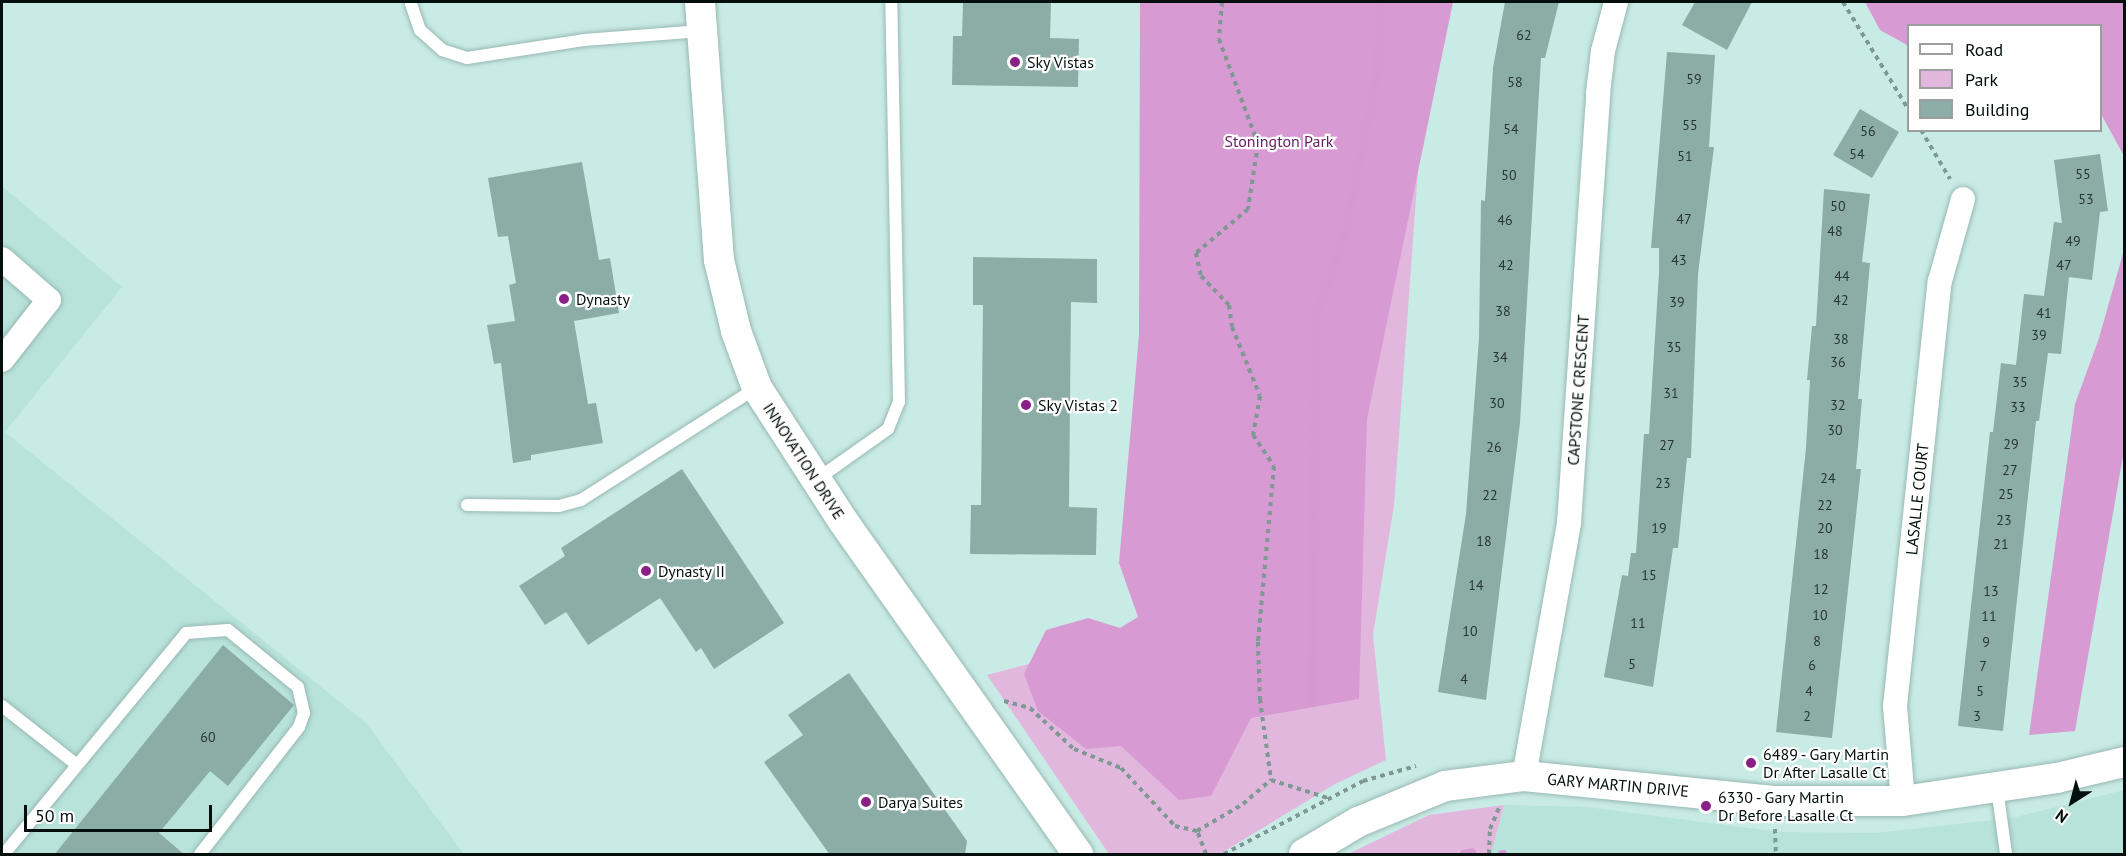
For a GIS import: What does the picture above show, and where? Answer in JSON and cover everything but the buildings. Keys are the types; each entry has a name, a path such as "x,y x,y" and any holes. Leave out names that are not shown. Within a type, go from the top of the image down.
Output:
{"street":[{"name":"INNOVATION DRIVE","path":"700,2 719,260 736,331 757,388 816,481 1078,855"},
{"name":"CAPSTONE CRESCENT","path":"1524,777 1569,523 1598,93 1603,51 1616,2"},
{"name":"LASALLE COURT","path":"1903,801 1895,706 1940,281 1963,199"},
{"path":"2,259 49,300 2,360"},
{"name":"GARY MARTIN DRIVE","path":"1304,855 1358,822 1445,786 1524,777 1776,801 1903,801 1997,788 2124,762"}],"lane":[{"path":"816,481 888,429 899,402 891,2"},
{"path":"411,4 420,30 442,50 467,58 584,40 702,31"},
{"path":"466,505 559,506 581,500 757,388"},
{"path":"3,855 186,633 228,630 298,687 304,712 299,727 200,855"},
{"path":"2,706 77,765"},
{"path":"1997,788 2006,855"}],"path":[{"path":"1222,2 1219,39 1258,144 1248,209 1196,253 1202,276 1229,305 1232,327 1260,396 1253,435 1274,466 1258,642 1260,699 1271,780"},
{"path":"1843,2 1907,108"},
{"path":"1922,132 1963,199"},
{"path":"992,698 1030,708 1074,749 1121,768 1175,826 1197,831 1243,804 1271,780"},
{"path":"1271,780 1328,799"},
{"path":"1489,855 1491,829 1503,803"},
{"path":"1197,831 1206,855"}],"shaded area":[{"path":"2,186 122,287 5,432 366,723 464,854 2,854"},
{"path":"2124,790 2124,854 1491,854 1504,805 1587,807 1780,832 1876,833 2012,818"}],"green space":[{"name":"Stonington Park","path":"1140,2 1430,2 1394,505 1373,635 1386,760 1335,784 1220,854 1109,854 987,675 1140,634"},
{"name":"Stonington Park","path":"1140,2 1453,2 1367,419 1359,699 1251,718 1211,796 1179,800 1121,746 1086,749 1038,711 1024,674 1046,630 1088,618 1120,628 1138,617 1119,563 1139,335"},
{"path":"1865,2 2124,2 2124,156 2102,116 2102,24 1907,24 1907,45 1880,30"},
{"path":"2124,250 2124,450 2075,731 2029,735 2075,404 2099,338"},
{"path":"1504,805 1491,854 1348,854 1429,815"}],"waterway":[{"path":"1312,703 1315,320 1345,234 1377,75 1379,2"},
{"path":"1464,854 1472,852"}],"place":[{"name":"Sky Vistas","path":"1015,62"},
{"name":"Dynasty","path":"564,299"},
{"name":"Sky Vistas 2","path":"1026,405"},
{"name":"Dynasty II","path":"646,571"},
{"name":"6489 - Gary Martin Dr After Lasalle Ct","path":"1751,763"},
{"name":"Darya Suites","path":"866,802"},
{"name":"6330 - Gary Martin Dr Before Lasalle Ct","path":"1706,806"}]}
